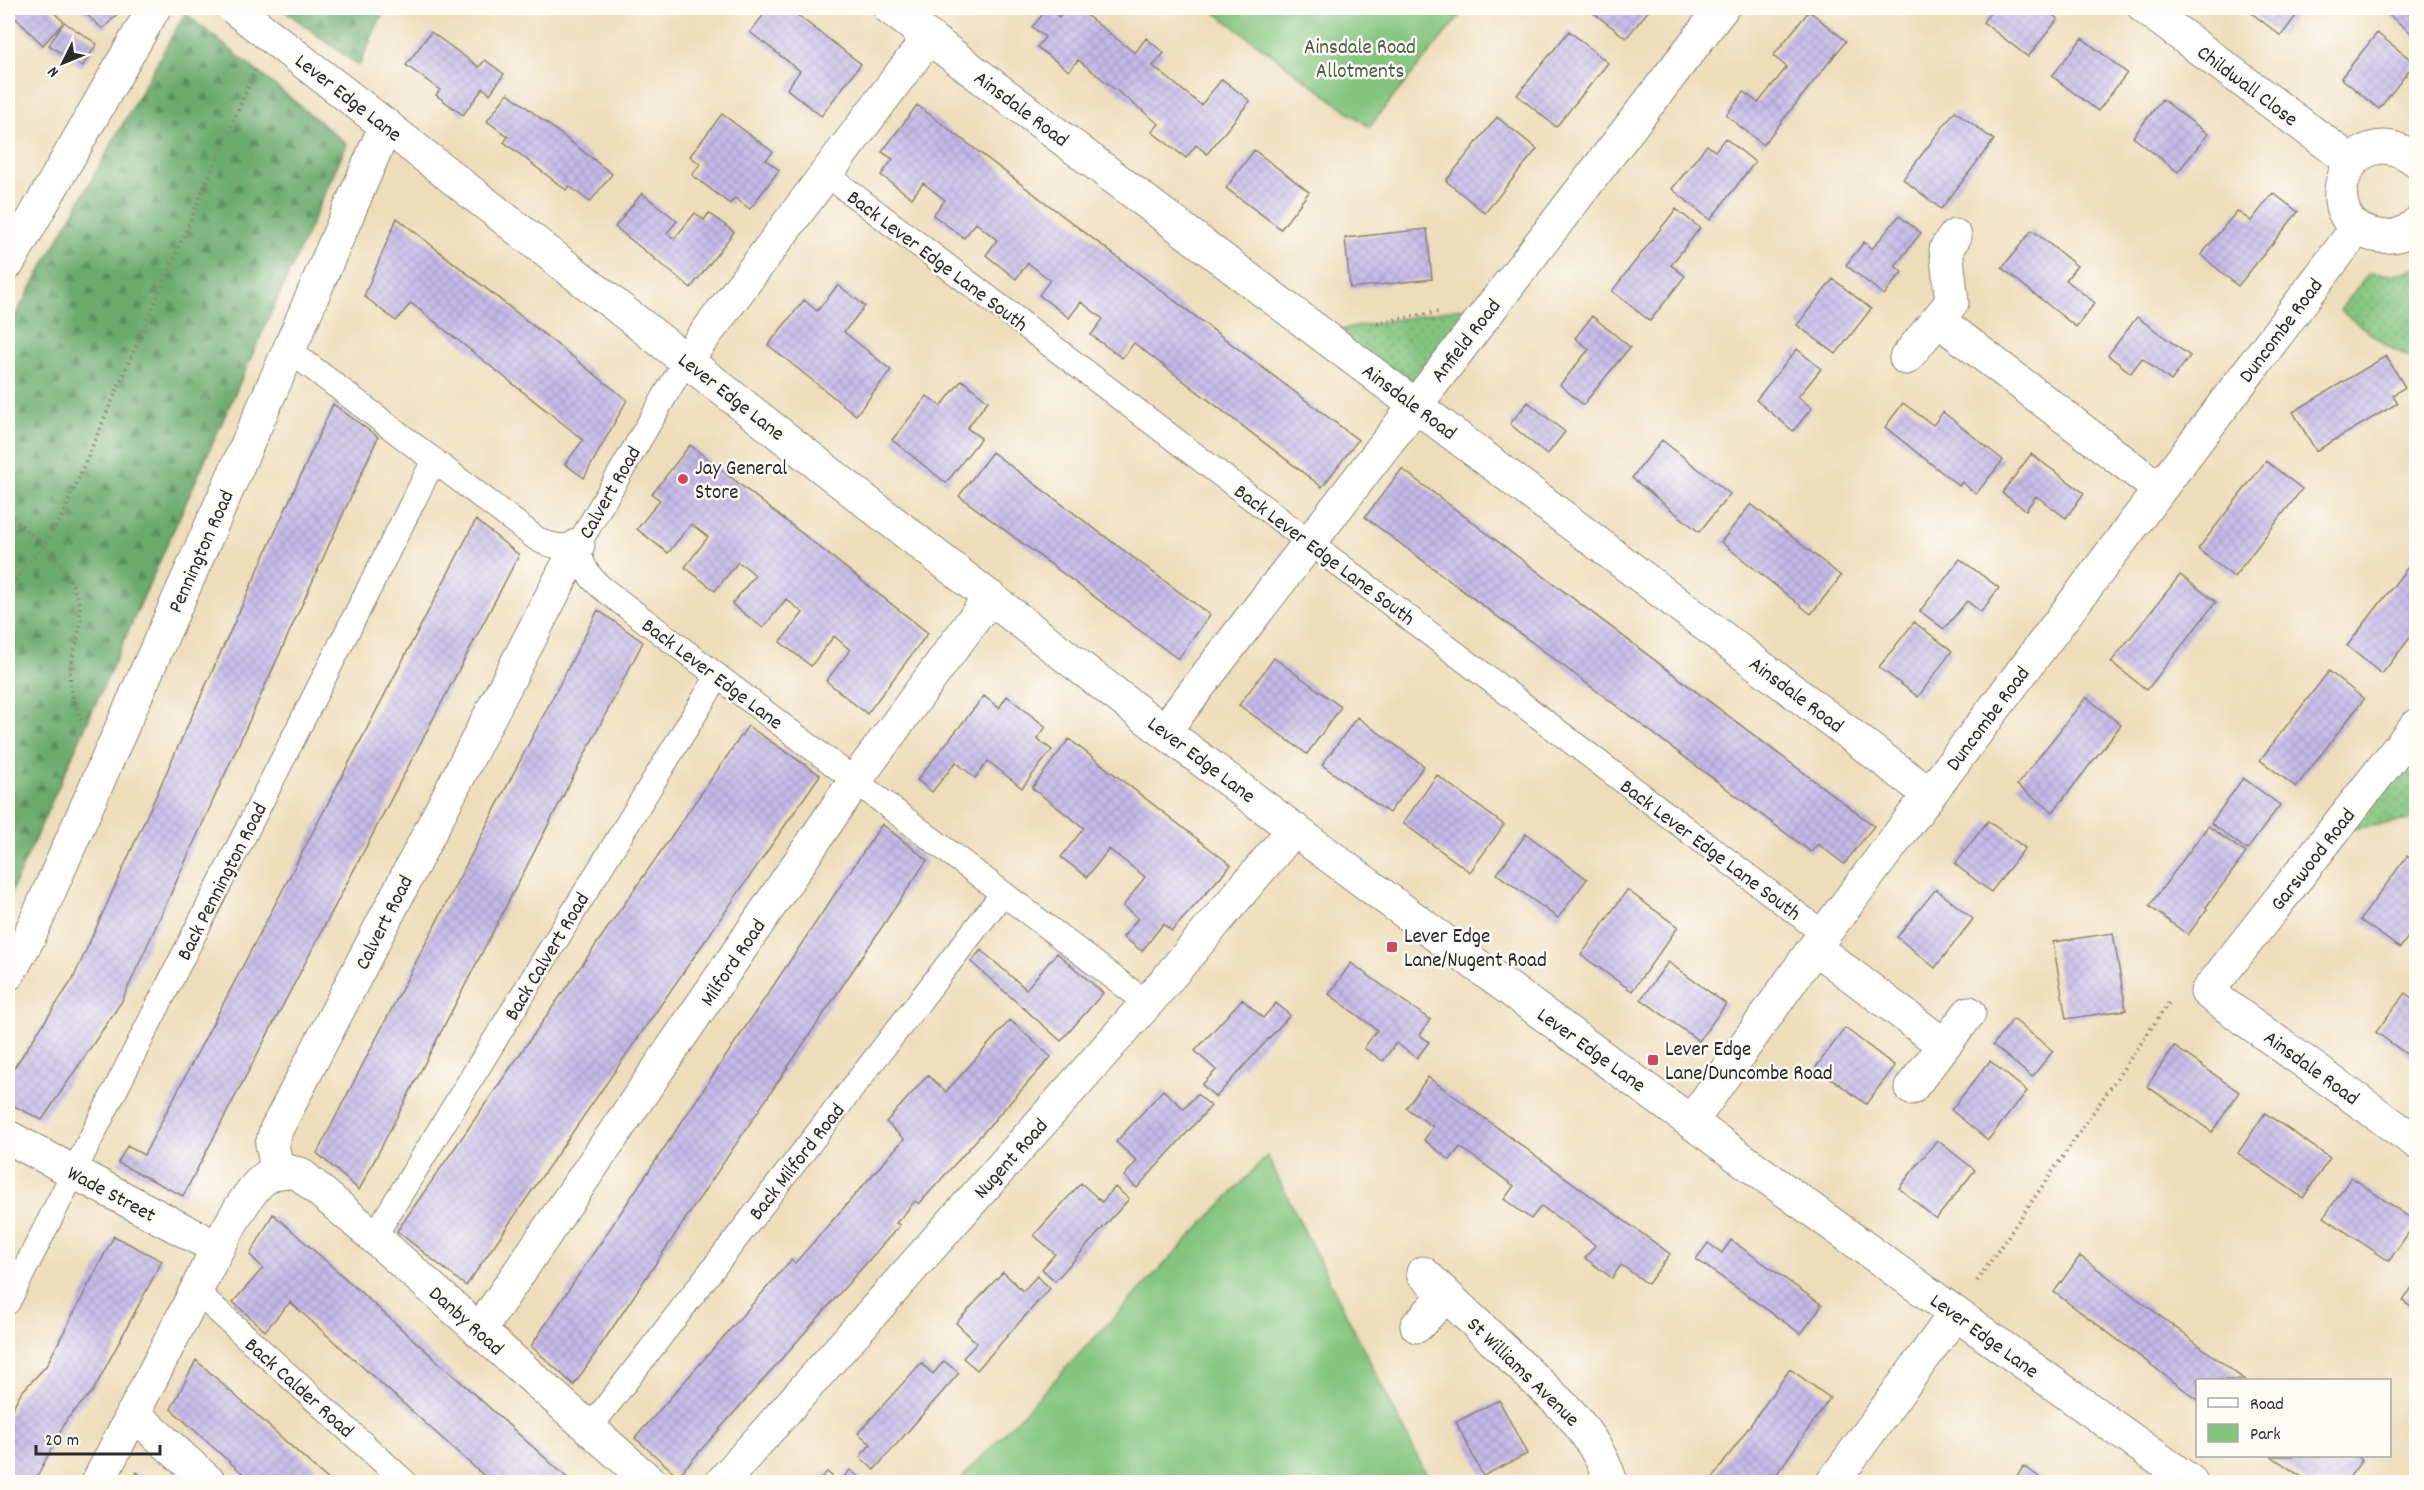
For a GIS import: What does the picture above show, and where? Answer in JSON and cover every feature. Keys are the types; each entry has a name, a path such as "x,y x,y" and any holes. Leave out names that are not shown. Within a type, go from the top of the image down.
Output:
{"street":[{"path":"8,263 154,8"},
{"name":"Lever Edge Lane","path":"234,8 990,597 1294,829 1955,1314 2191,1482"},
{"name":"Ainsdale Road","path":"890,8 1929,794"},
{"name":"Anfield Road","path":"1165,730 1722,8"},
{"name":"Childwall Close","path":"2145,8 2352,162"},
{"path":"686,360 928,37"},
{"name":"Pennington Road","path":"8,974 29,937 386,125"},
{"path":"2414,155 2391,148 2377,148 2363,153 2352,162 2344,174 2340,187 2341,202 2347,217 2357,228 2370,235 2386,237 2401,235 2416,224"},
{"name":"Duncombe Road","path":"1692,1122 1819,941 2357,228"},
{"path":"1906,358 1952,302 1946,249 1955,236"},
{"path":"1938,321 2159,489"},
{"name":"Calvert Road","path":"278,1172 272,1145 276,1130 578,545"},
{"name":"Milford Road","path":"479,1331 855,781 990,597"},
{"name":"Garswood Road","path":"2207,992 2416,726"},
{"name":"Nugent Road","path":"722,1482 1147,1003 1294,829"},
{"path":"1819,941 1944,1045"},
{"name":"Ainsdale Road","path":"2207,992 2416,1142"},
{"path":"1911,1088 1969,1013"},
{"name":"Wade Street","path":"8,1137 218,1248"},
{"name":"Danby Road","path":"278,1172 288,1170 300,1174 650,1482"},
{"path":"98,1482 218,1248 254,1189 265,1178 278,1172"},
{"name":"St Williams Avenue","path":"1417,1326 1435,1284 1569,1412 1587,1433 1603,1458 1611,1482"},
{"path":"1833,1482 1955,1314"},
{"path":"134,1413 209,1482"}],"lane":[{"name":"Back Lever Edge Lane South","path":"825,174 1310,542 1819,941"},
{"path":"289,350 537,539 548,545 562,547 578,545"},
{"name":"Calvert Road","path":"578,545 686,360"},
{"name":"Back Pennington Road","path":"8,1302 434,460"},
{"name":"Back Lever Edge Lane","path":"578,545 581,563 589,576 1147,1003"},
{"name":"Back Calvert Road","path":"374,1237 717,676"},
{"name":"Back Milford Road","path":"589,1429 1003,893"},
{"name":"Back Calder Road","path":"195,1291 405,1482"}],"path":[{"path":"8,590 43,545 63,514 260,61"},
{"path":"1320,333 1494,302"},
{"path":"8,514 43,545 66,573 78,599 80,623 69,678 99,779"},
{"path":"1955,1314 2168,1001 2207,992"}],"green space":[{"path":"281,8 385,8 359,66"},
{"name":"Ainsdale Road Allotments","path":"1209,8 1466,8 1369,127"},
{"path":"185,13 347,144 8,899 8,329"},
{"path":"2416,269 2416,360 2387,346 2340,310 2369,273 2391,275"},
{"path":"1495,302 1415,405 1321,333"},
{"path":"2416,725 2416,819 2333,832"},
{"path":"1267,1156 1430,1482 958,1482"}],"building":[{"path":"8,8 49,8 64,22 43,45 8,11"},
{"path":"79,8 113,8 119,12 103,29"},
{"path":"769,8 788,8 861,64 821,116 787,89 800,71 750,32"},
{"path":"1048,8 1059,17 1064,11 1077,8 1135,53 1146,38 1164,53 1153,66 1201,105 1222,79 1250,101 1207,154 1196,145 1186,158 1152,132 1159,124 1078,60 1069,71 1037,47 1045,37 1032,27"},
{"path":"1587,8 1651,8 1626,38"},
{"path":"1994,8 2043,8 2058,19 2028,57 1983,22"},
{"path":"2245,8 2302,8 2281,36"},
{"path":"2393,8 2416,8 2416,37 2388,14"},
{"path":"1809,11 1846,41 1763,145 1726,115 1744,92 1758,103 1787,67 1773,56"},
{"path":"64,22 97,44 82,67 49,45"},
{"path":"1569,31 1608,63 1556,127 1517,95"},
{"path":"431,32 479,67 485,60 504,74 490,94 483,88 463,115 436,95 440,90 406,65"},
{"path":"2377,33 2415,63 2379,109 2341,78"},
{"path":"2082,38 2127,73 2098,111 2052,76"},
{"path":"508,93 612,174 590,202 569,186 566,190 504,142 508,137 487,121"},
{"path":"2162,99 2208,134 2178,172 2133,137"},
{"path":"917,105 1358,440 1322,487 1134,343 1122,358 1091,335 1103,319 1081,302 1069,318 1039,295 1050,280 1028,263 1016,279 986,255 997,240 976,223 964,238 933,215 945,200 923,183 912,198 881,175 893,159 882,152"},
{"path":"1955,111 1994,140 1941,209 1903,179"},
{"path":"722,114 773,152 766,160 779,170 750,209 735,198 730,204 692,175 700,164 690,156"},
{"path":"1497,117 1537,149 1485,213 1446,181"},
{"path":"1725,138 1755,162 1710,220 1672,189 1707,145 1715,151"},
{"path":"1254,150 1309,192 1281,229 1226,188"},
{"path":"642,193 677,221 667,233 674,239 695,213 704,220 709,213 734,232 691,288 615,227"},
{"path":"2273,193 2298,212 2238,286 2201,255 2237,211 2251,221"},
{"path":"1676,209 1700,228 1671,265 1685,276 1650,321 1612,291"},
{"path":"1899,216 1921,233 1895,266 1902,272 1884,295 1846,265 1864,242 1872,249"},
{"path":"397,218 627,400 584,478 565,464 583,440 411,303 396,321 364,296"},
{"path":"1427,229 1432,279 1350,288 1345,238"},
{"path":"2032,230 2077,266 2066,280 2095,303 2076,327 2002,268"},
{"path":"1833,279 1871,309 1836,354 1797,325"},
{"path":"838,285 865,306 844,332 891,370 856,415 768,345 804,300 817,311"},
{"path":"1592,316 1630,347 1583,405 1560,385 1589,349 1575,338"},
{"path":"2137,317 2190,356 2171,381 2142,358 2131,373 2108,355"},
{"path":"1797,349 1821,369 1798,397 1812,408 1793,431 1756,400"},
{"path":"2386,356 2405,387 2393,395 2398,403 2316,451 2293,412"},
{"path":"962,380 988,401 967,428 981,438 946,483 892,440 927,396 941,406"},
{"path":"1528,402 1565,432 1547,455 1510,424"},
{"path":"1903,403 1933,425 1943,412 2003,460 1976,494 1962,482 1959,486 1885,427"},
{"path":"333,404 378,437 122,1001 42,1120 8,1103 8,1077 73,979"},
{"path":"1662,440 1730,494 1699,532 1632,478"},
{"path":"690,445 928,633 867,714 826,681 850,650 834,636 811,666 780,642 803,613 786,599 763,628 732,604 755,575 747,568 738,562 715,591 685,567 708,537 691,524 668,553 637,529 660,500 652,494"},
{"path":"992,452 1210,615 1178,659 959,496"},
{"path":"2031,454 2084,493 2066,518 2036,496 2026,510 2002,493"},
{"path":"2266,461 2302,489 2234,577 2198,549"},
{"path":"1402,469 1874,826 1844,864 1818,844 1811,852 1365,517"},
{"path":"1751,504 1841,576 1811,614 1721,542"},
{"path":"476,520 519,555 183,1196 118,1163 127,1146 144,1155"},
{"path":"2415,558 2416,630 2382,674 2347,646"},
{"path":"1960,559 1999,588 1981,612 1967,601 1944,629 1920,611"},
{"path":"2180,575 2216,602 2147,690 2111,662"},
{"path":"598,610 643,642 359,1190 317,1153"},
{"path":"1914,622 1952,651 1918,697 1879,667"},
{"path":"1274,658 1341,707 1307,754 1239,705"},
{"path":"2329,671 2364,699 2296,787 2260,760"},
{"path":"984,696 999,708 1007,696 1046,727 1037,739 1052,750 1022,788 988,761 975,778 956,762 932,792 917,780"},
{"path":"2086,697 2121,725 2053,812 2017,785"},
{"path":"1357,717 1424,766 1389,813 1322,765"},
{"path":"748,726 820,775 466,1286 397,1231"},
{"path":"1069,739 1231,865 1172,931 1163,924 1142,951 1123,937 1138,918 1123,906 1145,877 1109,849 1087,877 1061,857 1084,828 1032,788"},
{"path":"1437,775 1504,825 1470,872 1403,823"},
{"path":"2243,778 2280,805 2247,850 2211,823"},
{"path":"1988,821 2025,848 1991,892 1955,864"},
{"path":"882,824 927,860 574,1385 531,1346"},
{"path":"2208,826 2246,853 2188,935 2149,906"},
{"path":"1526,834 1587,879 1558,918 1497,874"},
{"path":"2407,856 2416,863 2416,926 2400,948 2360,920"},
{"path":"1936,889 1973,919 1935,968 1897,937"},
{"path":"1627,890 1678,927 1632,991 1581,955"},
{"path":"2113,933 2126,1010 2066,1019 2053,942"},
{"path":"981,950 1026,989 1057,953 1103,993 1061,1041 971,962"},
{"path":"1668,962 1726,1004 1699,1041 1641,999"},
{"path":"1351,963 1430,1020 1420,1035 1429,1042 1417,1058 1396,1043 1383,1061 1364,1048 1377,1030 1329,994"},
{"path":"2405,993 2416,1001 2416,1061 2376,1032"},
{"path":"1242,999 1263,1018 1276,1003 1290,1015 1216,1097 1202,1085 1216,1070 1195,1051"},
{"path":"2013,1019 2053,1051 2032,1077 1993,1045"},
{"path":"1010,1020 1051,1057 919,1204 915,1201 896,1223 900,1225 678,1476 635,1438 791,1260 795,1263 904,1139 886,1122 928,1075 946,1092"},
{"path":"1845,1028 1895,1066 1866,1104 1816,1067"},
{"path":"2174,1046 2239,1092 2212,1132 2147,1086"},
{"path":"1990,1061 2027,1091 1988,1140 1951,1110"},
{"path":"1428,1077 1670,1254 1648,1284 1621,1265 1612,1278 1585,1258 1595,1245 1568,1225 1541,1206 1531,1219 1504,1199 1514,1186 1460,1147 1450,1160 1424,1140 1433,1127 1406,1108"},
{"path":"1163,1090 1184,1109 1197,1094 1211,1106 1137,1188 1124,1176 1137,1161 1116,1142"},
{"path":"2265,1113 2330,1158 2303,1198 2238,1153"},
{"path":"1937,1140 1975,1170 1936,1219 1899,1188"},
{"path":"2351,1177 2416,1222 2389,1261 2324,1217"},
{"path":"1081,1183 1102,1202 1115,1187 1129,1199 1055,1281 1042,1269 1055,1254 1034,1235"},
{"path":"273,1214 572,1482 491,1482 290,1302 265,1331 233,1302 263,1268 250,1255"},
{"path":"114,1236 162,1261 93,1391 67,1419 34,1482 8,1482 8,1417 20,1394 46,1366"},
{"path":"1731,1240 1822,1305 1801,1334 1696,1259 1708,1243 1722,1253"},
{"path":"2080,1256 2244,1379 2196,1379 2196,1398 2054,1292"},
{"path":"1003,1272 1023,1291 1037,1276 1050,1288 977,1370 963,1358 977,1343 956,1323"},
{"path":"2416,1281 2416,1311 2403,1301"},
{"path":"196,1360 331,1482 253,1482 234,1466 171,1409"},
{"path":"944,1361 959,1373 874,1470 860,1457 871,1444 858,1433 921,1363 933,1374"},
{"path":"1790,1369 1830,1398 1771,1482 1710,1482"},
{"path":"1499,1400 1527,1454 1483,1476 1456,1422"},
{"path":"2272,1457 2358,1457 2362,1460 2346,1482 2309,1482"},
{"path":"2024,1466 2046,1482 2012,1482"},
{"path":"850,1470 865,1482 839,1482"},
{"path":"137,1472 149,1482 132,1482"},
{"path":"827,1472 839,1482 817,1482"}],"place":[{"name":"Jay General Store","path":"683,479"},
{"name":"Lever Edge Lane/Nugent Road","path":"1392,947"},
{"name":"Lever Edge Lane/Duncombe Road","path":"1653,1060"}]}
